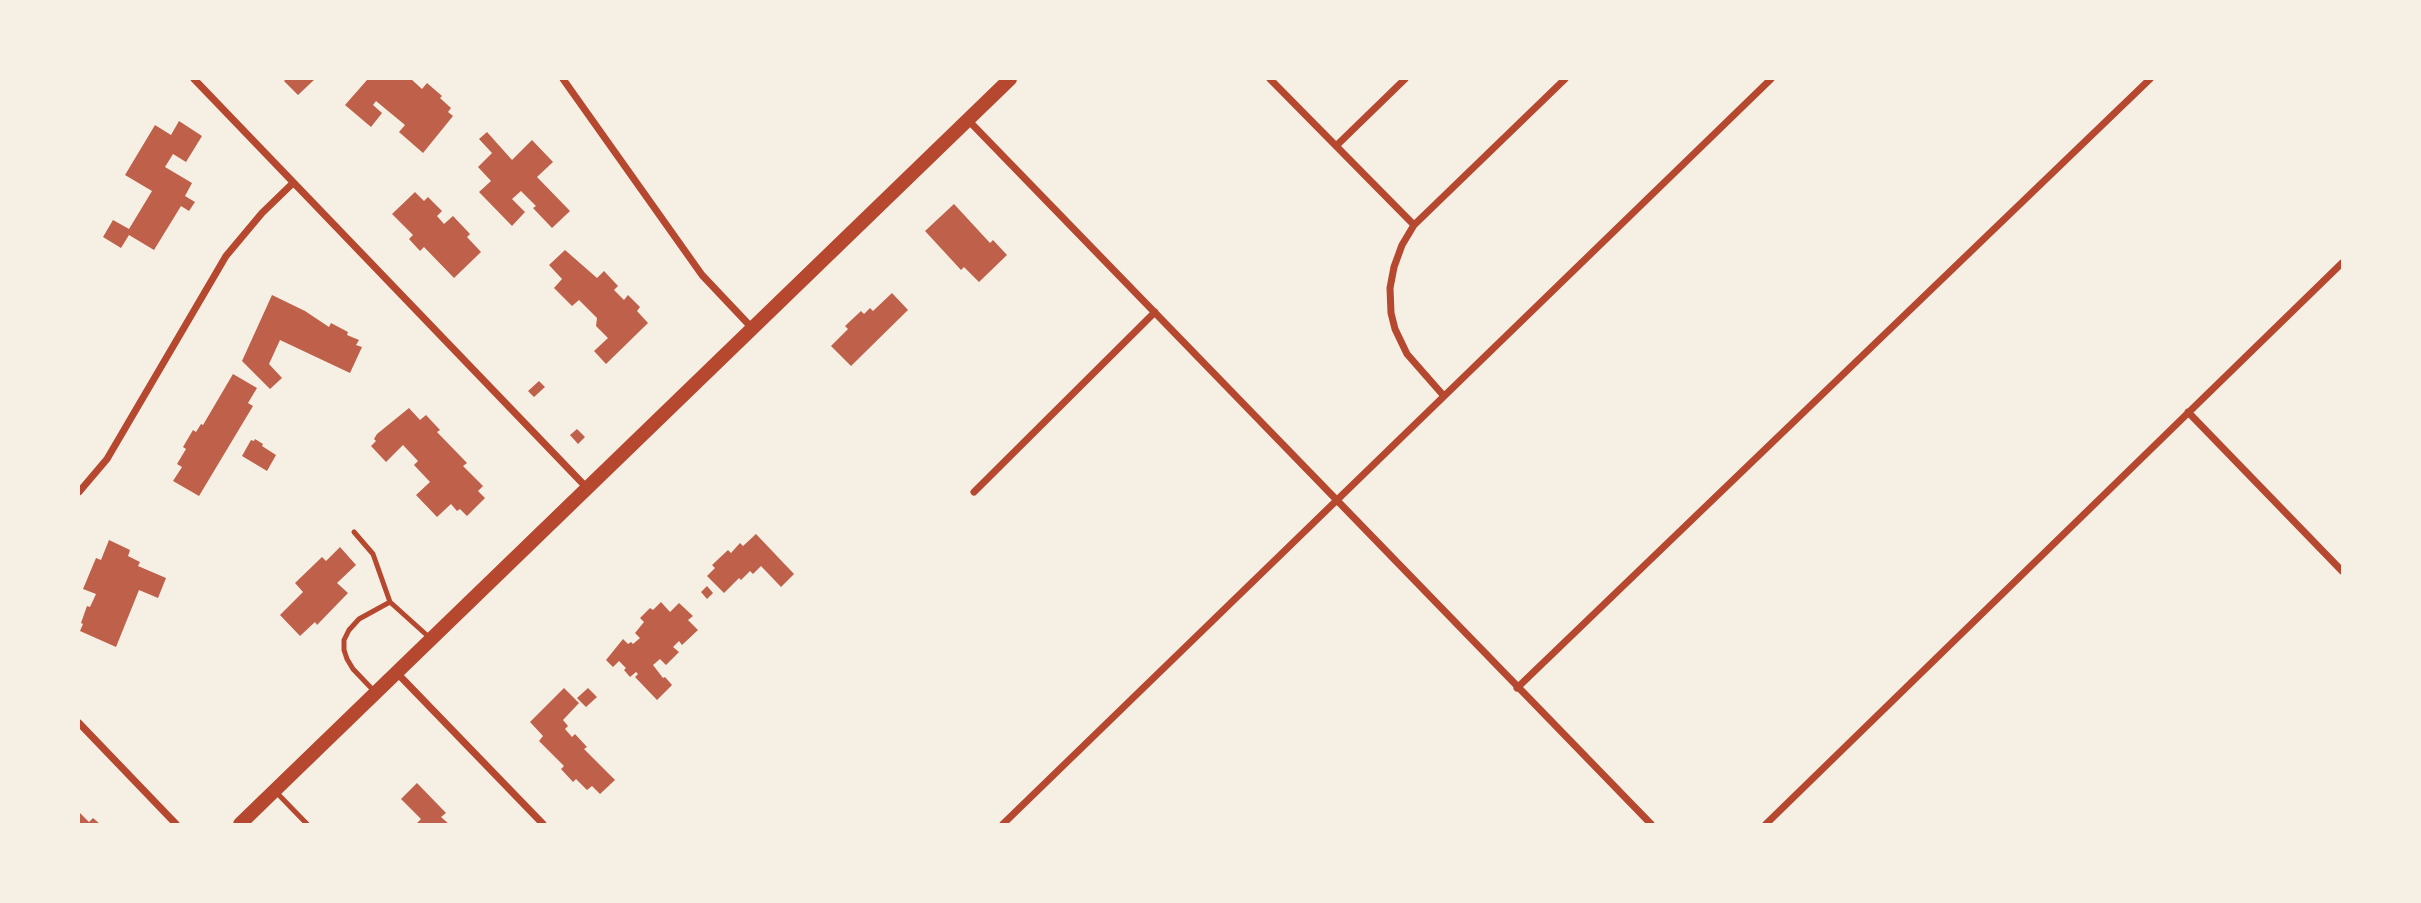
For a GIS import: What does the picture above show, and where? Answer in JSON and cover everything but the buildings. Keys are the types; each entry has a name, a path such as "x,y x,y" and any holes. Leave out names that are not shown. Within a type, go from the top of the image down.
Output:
{"main road":[{"path":"240,824 1010,79"}],"street":[{"path":"194,79 588,489"},
{"path":"564,79 702,275 753,328"},
{"path":"1270,79 1414,225"},
{"path":"1336,146 1405,79"},
{"path":"1443,395 1406,354 1395,329 1390,288 1402,245 1414,225 1565,79"},
{"path":"1003,824 1338,502 1443,395 1771,79"},
{"path":"1517,688 2150,79"},
{"path":"968,120 1651,824"},
{"path":"79,492 107,459 226,256 262,213 293,183"},
{"path":"1766,824 2342,263"},
{"path":"974,492 1155,312"},
{"path":"2188,412 2342,571"},
{"path":"397,673 544,824"},
{"path":"79,723 176,824"}],"lane":[{"path":"354,532 373,554 390,602 431,640"},
{"path":"376,693 353,669 344,650 344,640 359,619 390,602"},
{"path":"275,791 307,824"}]}
